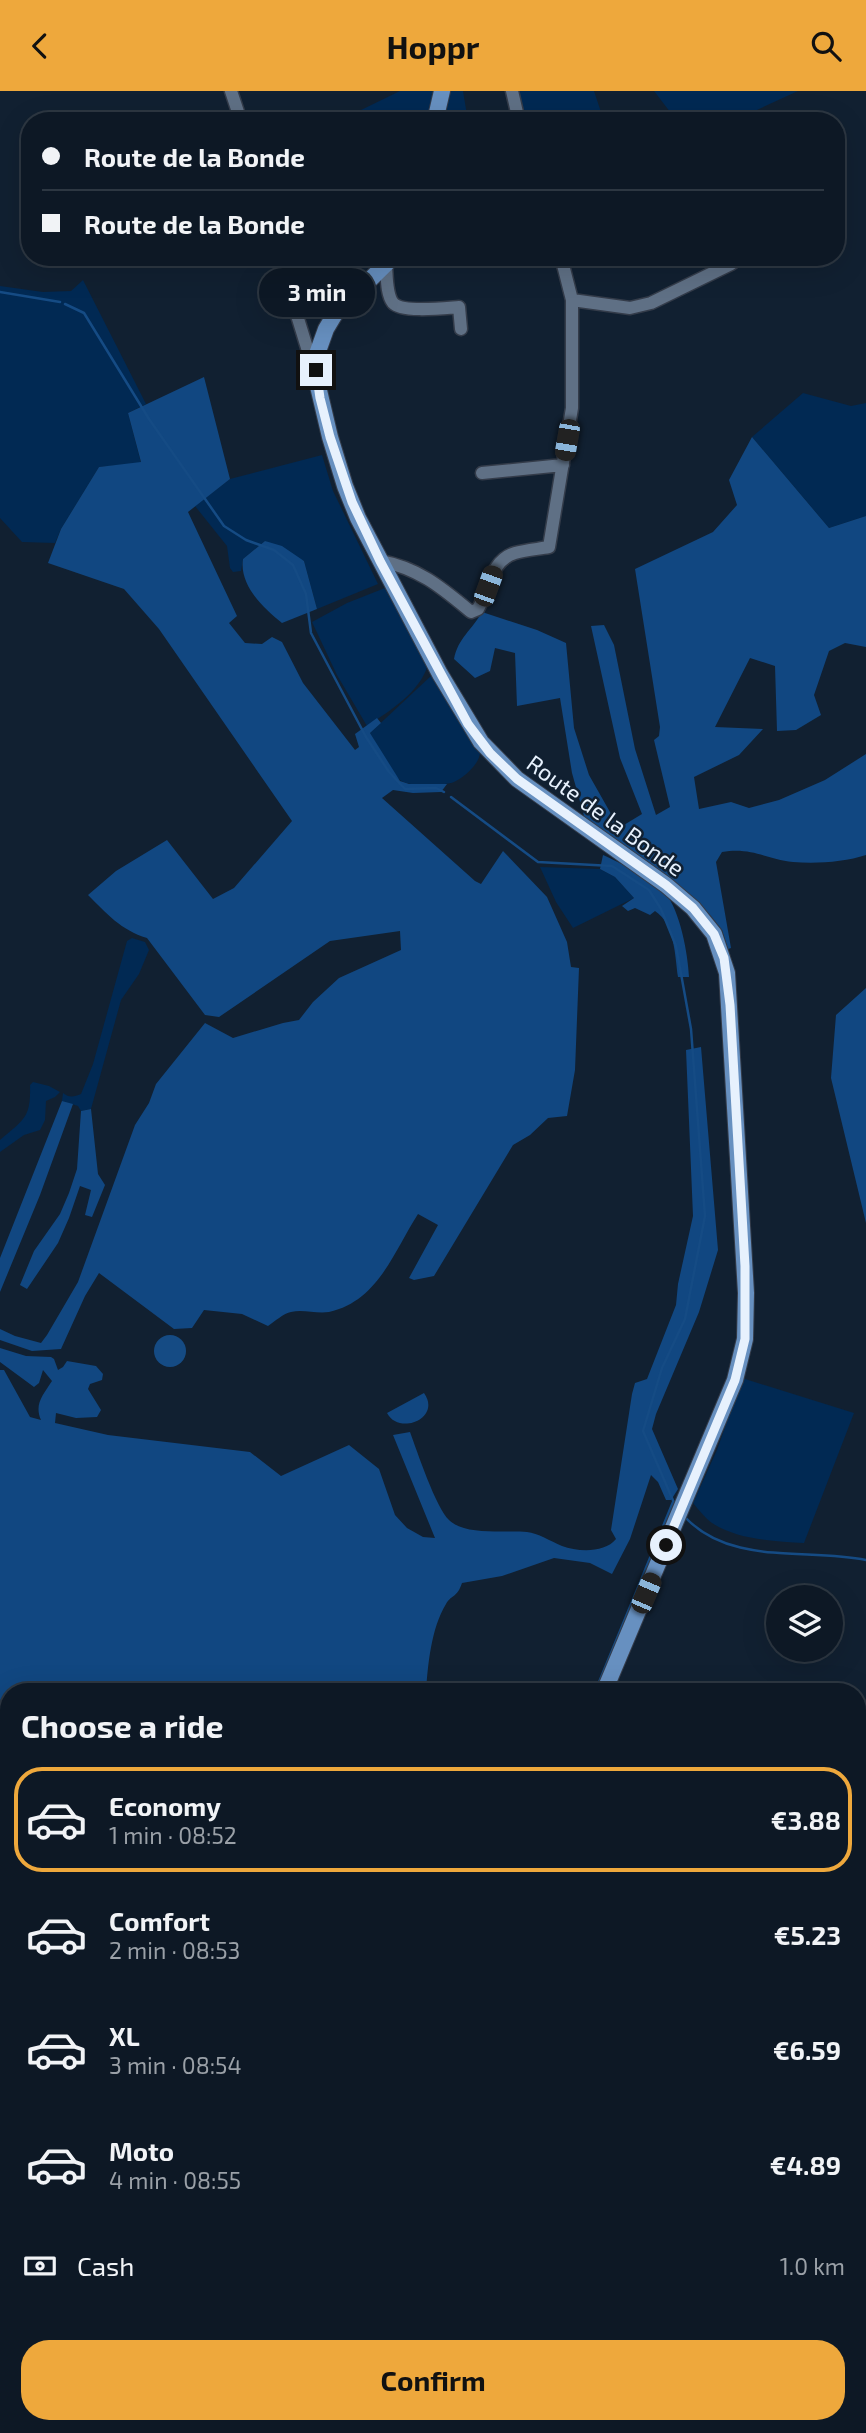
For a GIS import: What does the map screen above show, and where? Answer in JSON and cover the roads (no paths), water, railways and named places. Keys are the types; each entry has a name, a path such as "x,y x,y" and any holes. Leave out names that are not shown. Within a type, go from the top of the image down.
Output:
{"main road":[{"path":"437,112 442,91"},
{"name":"Route de la Bonde","path":"384,266 335,314 322,338 316,370 320,398 345,486 380,561 468,724 490,753 517,779 666,885 693,908 714,934 724,958 730,1005 746,1279 745,1339 735,1380 608,1683"}],"street":[{"path":"232,91 238,112"},
{"path":"512,91 517,112"},
{"path":"282,266 308,351 317,354"},
{"path":"389,266 389,291 393,303 403,309 459,307 461,329"},
{"path":"380,561 423,574 471,613 478,609 494,571 503,558 549,547 572,408 572,300 563,266"},
{"path":"572,300 630,308 651,303 728,266"},
{"path":"305,340 322,338"},
{"path":"482,473 563,465"}],"waterway":[{"path":"0,292 60,302"},
{"path":"65,304 84,313 149,419 224,526 246,540 274,550 293,565 306,594 311,633 366,737 389,772 405,789 436,788 444,792"},
{"path":"451,797 538,862 612,866 649,890 661,909 676,946 691,1029 705,1216 685,1319 662,1368 643,1431 675,1505"},
{"path":"599,1683 673,1502"},
{"path":"684,1516 702,1532 746,1549 866,1560"}]}
